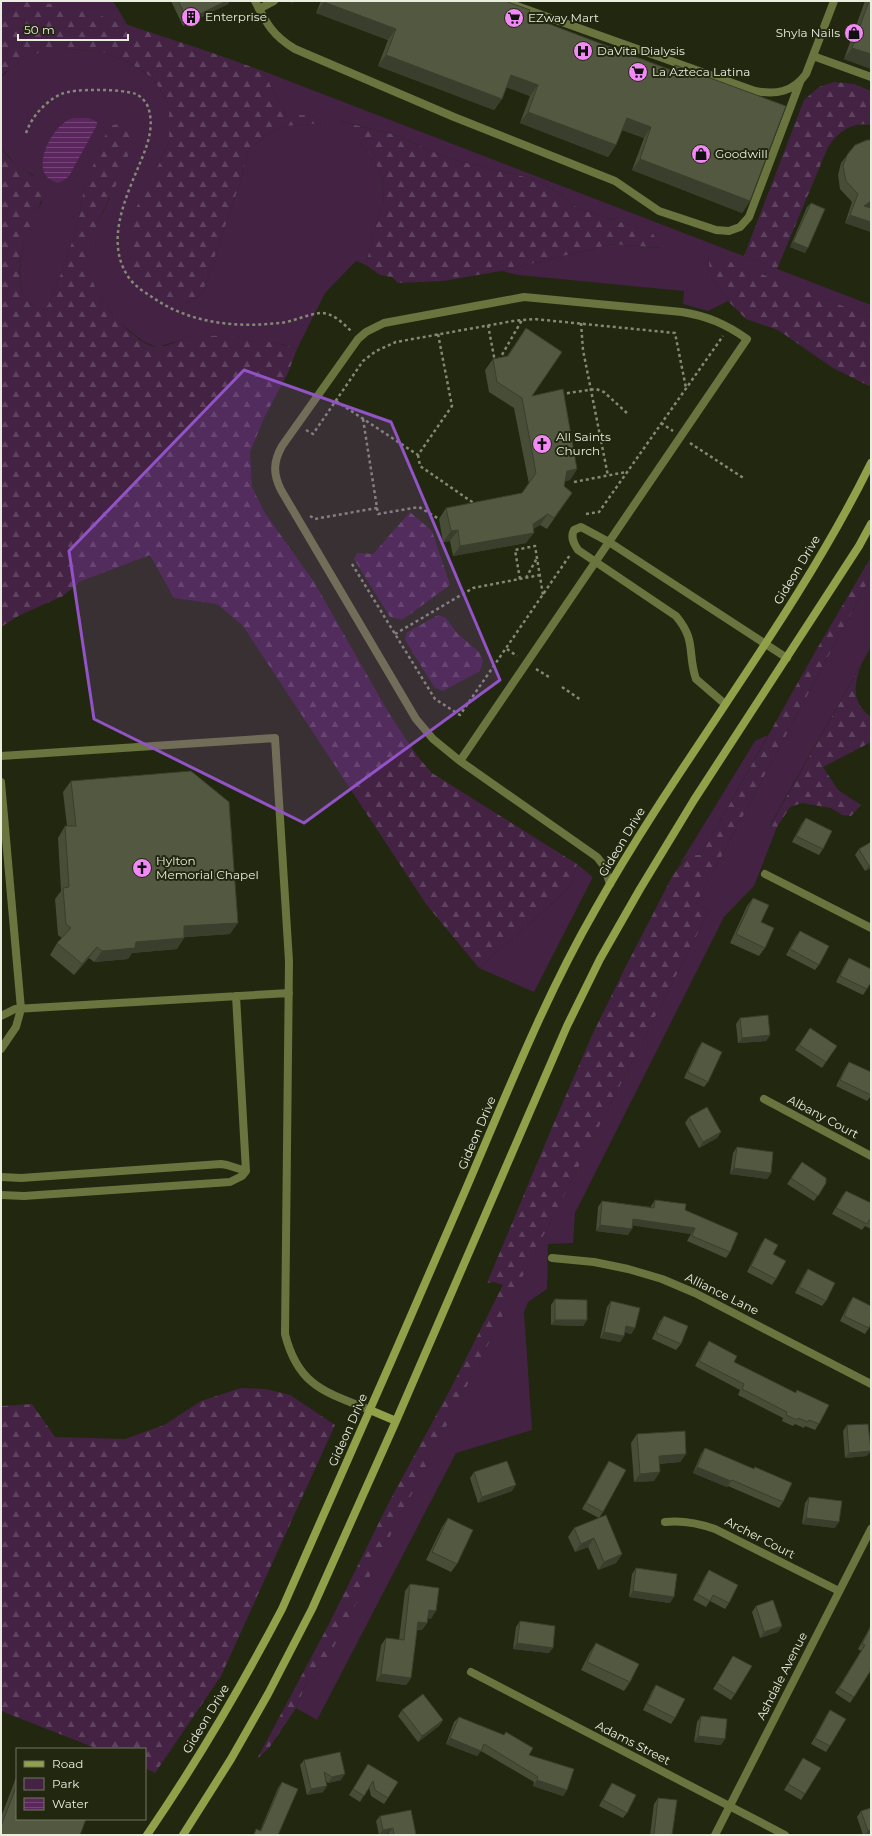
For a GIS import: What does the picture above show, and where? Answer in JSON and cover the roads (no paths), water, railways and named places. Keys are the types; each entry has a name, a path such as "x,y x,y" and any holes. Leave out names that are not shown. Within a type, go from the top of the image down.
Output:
{"main road":[{"name":"Gideon Drive","path":"147,1835 201,1753 247,1675 275,1622 370,1410 529,1042 568,960 642,829 725,704 767,644 814,568 871,463"},
{"path":"183,1835 231,1759 268,1694 308,1616 396,1421 568,1026 600,959 640,889 688,811 859,546 871,524"},
{"path":"370,1410 396,1421"}],"street":[{"path":"254,1 272,31 282,42 295,49 454,118 615,181 659,211 716,230 728,231 740,228 749,217 800,82"},
{"path":"259,9 274,1"},
{"path":"503,1 755,91 768,94 791,89 800,82 806,74 834,1"},
{"path":"814,56 871,77"},
{"path":"460,762 747,339 729,327 700,315 682,312 524,297 384,323 366,332 358,339 276,456 274,466 275,474 281,490 416,719 433,739 460,762 599,858 604,866 610,884"},
{"path":"725,704 696,679 690,638 676,616 595,562 575,546 572,536 574,530 581,528 586,529 609,542 787,658"},
{"path":"1,756 275,738 289,961 285,1334 289,1350 294,1361 303,1374 315,1386 370,1410"},
{"path":"1,782 21,1008 16,1027 1,1049"},
{"path":"765,874 871,928"},
{"path":"1,1016 15,1008 289,993"},
{"path":"1,1195 24,1196 230,1182 242,1176 246,1171 236,996"},
{"name":"Albany Court","path":"764,1099 871,1156"},
{"path":"1,1177 20,1178 221,1164 227,1164 246,1171"},
{"name":"Alliance Lane","path":"552,1258 594,1262 628,1269 662,1279 695,1293 871,1384"},
{"name":"Archer Court","path":"665,1522 681,1521 696,1523 715,1529 839,1591"},
{"name":"Ashdale Avenue","path":"715,1835 871,1529"},
{"name":"Adams Street","path":"471,1672 785,1835"}],"water":[{"path":"74,118 89,118 97,122 97,125 69,176 61,182 55,182 46,175 43,167 43,157 52,136 66,121"}],"place":[{"name":"Enterprise","path":"191,17"},
{"name":"EZway Mart","path":"514,18"},
{"name":"Shyla Nails","path":"854,33"},
{"name":"DaVita Dialysis","path":"583,51"},
{"name":"La Azteca Latina","path":"638,72"},
{"name":"Goodwill","path":"701,154"},
{"name":"All Saints Church","path":"542,444"},
{"name":"Hylton Memorial Chapel","path":"142,868"}]}
